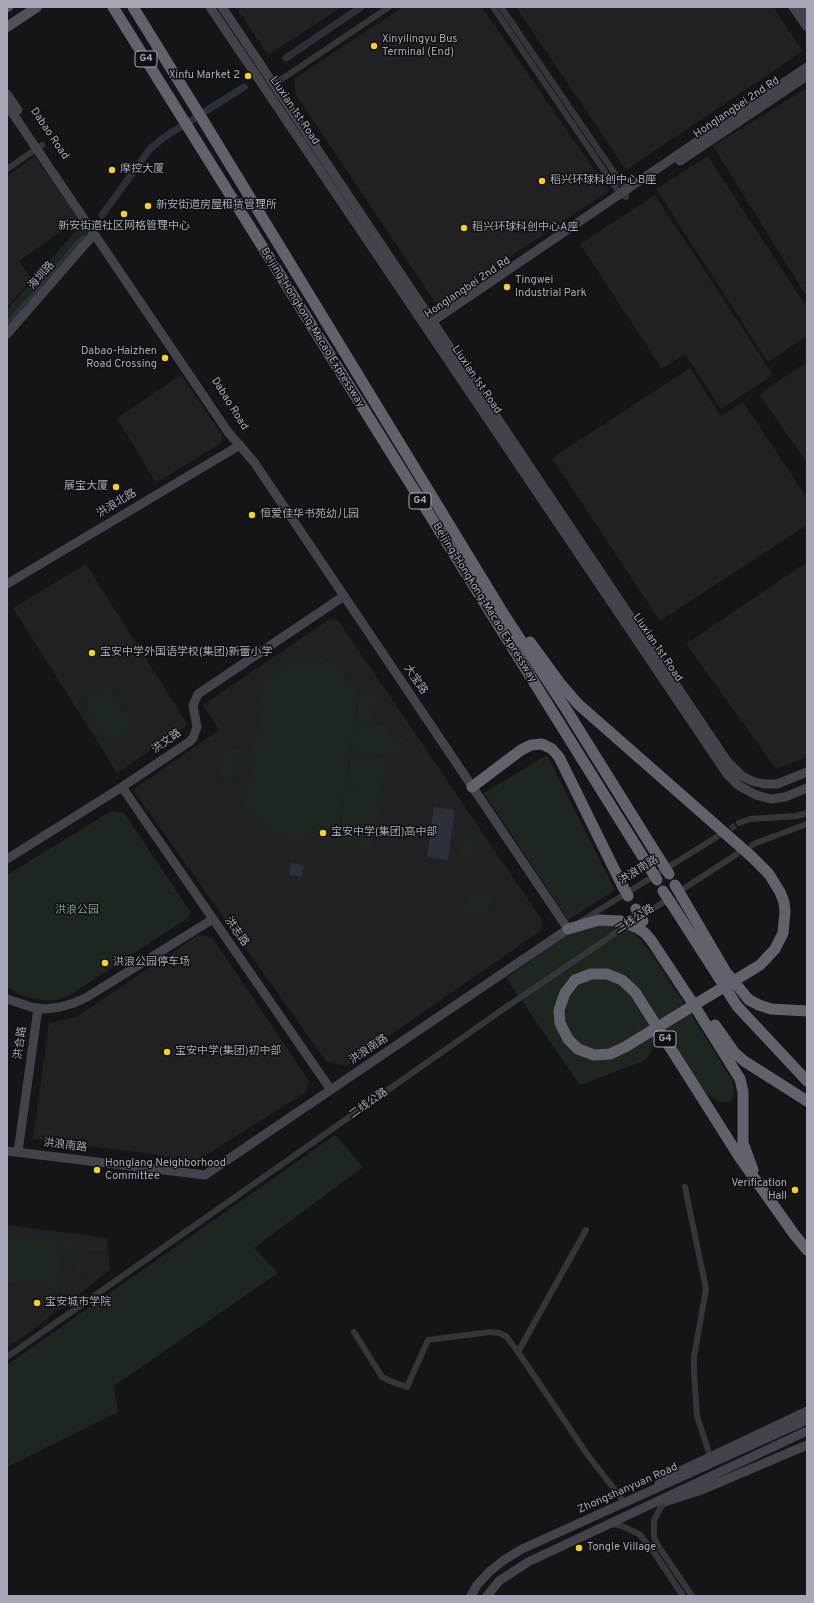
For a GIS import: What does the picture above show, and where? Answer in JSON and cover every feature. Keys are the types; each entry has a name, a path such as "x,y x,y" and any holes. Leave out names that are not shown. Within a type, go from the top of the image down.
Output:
{"highway":[{"name":"Beijing-Hongkong-Macao Expressway","path":"113,7 663,891 737,1006 807,1081"},
{"name":"Beijing-Hongkong-Macao Expressway","path":"133,7 505,616 566,709 669,874 726,972 740,990 750,1000 759,1005 785,1011 807,1011"},
{"name":"Beijing-Hongkong-Macao Expressway","path":"481,576 560,683 578,704 751,856 769,874 780,892 786,912 783,933 775,949 760,965 626,1047 610,1054 594,1055 578,1049 568,1039 560,1023 559,1010 565,993 575,980 587,975 603,974 618,978 632,988 639,997 740,1158 807,1250"},
{"path":"472,787 526,747 531,745 542,744 552,749 559,757 622,885 636,909 640,924 645,933 692,1002 740,1079 743,1092 743,1143 759,1185"},
{"path":"568,929 599,920 640,924 734,1052 757,1070 807,1101"},
{"path":"749,1158 807,1239"}],"main road":[{"path":"7,27 37,7"},
{"name":"Liuxian 1st Road","path":"210,7 431,325 724,763"},
{"name":"Liuxian 1st Road","path":"222,7 419,302 431,325"},
{"path":"793,7 807,27"},
{"path":"801,7 807,16"},
{"name":"Honglangbei 2nd Rd","path":"431,325 452,308 807,74"},
{"name":"Dabao Road","path":"7,94 94,234 228,432 240,445"},
{"name":"Dabao Road","path":"7,105 39,147 233,429 240,445"},
{"name":"Honglangbei 2nd Rd","path":"431,325 624,194"},
{"name":"海圳路","path":"7,334 94,234"},
{"path":"419,302 426,309 436,312 442,312 452,308"},
{"name":"洪浪北路","path":"7,584 240,445"},
{"name":"大宝路","path":"240,445 254,462 568,929"},
{"name":"洪文路","path":"7,859 122,788 193,738 197,728 193,705 198,694 344,596"},
{"path":"724,763 742,776 752,781 764,784 777,784 807,772"},
{"path":"724,763 738,785 763,797 771,799 785,797 807,788"},
{"name":"洪志路","path":"122,788 331,1090"},
{"path":"7,999 16,1003 38,1008 60,1007 74,1003 87,997 213,919"},
{"name":"洪浪南路","path":"7,1151 205,1175 568,929"},
{"name":"洪合路","path":"18,1152 38,1008"},
{"path":"640,1496 674,1474 807,1411"},
{"name":"Zhongshanyuan Road","path":"471,1596 486,1574 508,1557 532,1544 675,1481 807,1420"},
{"name":"Zhongshanyuan Road","path":"487,1596 499,1581 518,1568 679,1490 807,1431"},
{"path":"644,1508 699,1491 807,1445"}],"street":[{"path":"274,84 389,7"},
{"path":"493,7 624,194"},
{"path":"501,7 624,194"},
{"path":"7,169 39,147"},
{"path":"739,823 750,819 796,816 807,813"},
{"path":"756,843 807,824"},
{"name":"洪浪南路","path":"568,929 715,838"},
{"name":"二线公路","path":"7,1357 502,1010 623,928 734,856"},
{"path":"684,1187 706,1289 694,1357 694,1374 697,1416 710,1456"},
{"path":"518,1352 586,1230"},
{"path":"354,1332 382,1377 407,1387 428,1340 499,1332 509,1339 587,1454 625,1503"},
{"path":"668,1501 661,1506 654,1520 654,1537 657,1544 692,1596"},
{"path":"610,1524 622,1526 639,1534 651,1548 683,1596"}],"shaded area":[{"path":"236,7 342,7 268,55"},
{"path":"403,7 482,7 609,191 437,305 296,95 294,79"},
{"path":"516,7 773,7 803,51 626,170"},
{"path":"807,88 807,297 713,146"},
{"path":"35,156 79,219 19,261 32,279 7,307 7,176"},
{"path":"708,156 807,308 807,336 768,362 656,189"},
{"path":"655,195 773,375 721,409 685,354 662,369 580,244"},
{"path":"807,362 807,463 759,394"},
{"path":"690,368 721,416 743,402 807,498 807,525 660,621 552,458"},
{"path":"181,375 222,435 221,443 156,483 117,418"},
{"path":"807,562 807,757 776,769 686,644"},
{"name":"宝安中学外国语学校(集团)新蕾小学","path":"86,564 188,725 117,773 13,608"},
{"name":"宝安中学(集团)高中部","path":"330,619 338,620 542,920 543,929 346,1066 326,1061 133,790 219,730 203,705"},
{"path":"434,807 455,810 448,860 427,857"},
{"path":"291,863 304,865 302,877 289,875"},
{"name":"宝安中学(集团)初中部","path":"198,935 212,937 309,1081 306,1092 195,1162 152,1154 33,1139 49,1023 76,1017"},
{"name":"宝安城市学院","path":"7,1225 107,1238 110,1270 25,1336 7,1347"}],"green space":[{"path":"85,220 94,234 7,336 7,310"},
{"path":"300,657 315,657 330,661 343,670 349,678 352,686 359,688 339,826 331,825 326,831 317,836 296,841 280,837 272,833 264,828 258,821 253,811 244,810 265,674 274,675 284,665"},
{"path":"110,685 135,728 108,745 82,702"},
{"path":"360,690 378,692 373,723 356,720"},
{"path":"355,721 391,726 389,736 403,738 400,757 351,751"},
{"path":"225,748 241,750 236,782 220,780"},
{"path":"351,752 386,757 382,788 347,783"},
{"path":"547,755 615,890 568,920 484,793"},
{"path":"346,783 382,788 373,850 338,845"},
{"name":"洪浪公园","path":"111,811 124,813 190,911 188,918 67,997 57,1000 42,1000 23,996 7,987 7,875"},
{"path":"460,838 474,840 471,863 457,861"},
{"path":"473,893 492,896 489,915 464,912 466,896 472,897"},
{"path":"601,923 617,926 635,934 650,951 732,1080 735,1091 732,1101 728,1103 718,1101 704,1092 664,1034 653,1040 652,1051 646,1060 580,1085 506,978 571,931"},
{"path":"335,1135 363,1167 254,1248 278,1273 114,1386 118,1412 7,1467 7,1365"},
{"path":"7,1232 106,1244 105,1252 82,1250 86,1265 84,1275 72,1286 64,1289 55,1289 7,1282","holes":["61,1245 73,1251 78,1264 75,1273 65,1281 57,1282"]}],"waterway":[{"path":"286,58 361,7"},
{"path":"102,215 150,149 163,138 244,87"},
{"path":"7,326 83,239"}],"tunnel":[{"path":"715,838 739,823"},
{"path":"734,856 756,843"}],"place":[{"name":"Xinyilingyu Bus Terminal (End)","path":"374,46"},
{"name":"Xinfu Market 2","path":"248,76"},
{"name":"摩控大厦","path":"112,170"},
{"name":"稻兴环球科创中心B座","path":"542,181"},
{"name":"新安街道房屋租赁管理所","path":"148,206"},
{"name":"新安街道社区网格管理中心","path":"124,214"},
{"name":"稻兴环球科创中心A座","path":"464,228"},
{"name":"Tingwei Industrial Park","path":"507,287"},
{"name":"Dabao-Haizhen Road Crossing","path":"165,358"},
{"name":"展宝大厦","path":"116,487"},
{"name":"恒爱佳华书苑幼儿园","path":"252,515"},
{"name":"宝安中学外国语学校(集团)新蕾小学","path":"92,653"},
{"name":"宝安中学(集团)高中部","path":"323,833"},
{"name":"洪浪公园停车场","path":"105,963"},
{"name":"宝安中学(集团)初中部","path":"167,1052"},
{"name":"Honglang Neighborhood Committee","path":"97,1170"},
{"name":"Verification Hall","path":"795,1190"},
{"name":"宝安城市学院","path":"37,1303"},
{"name":"Tongle Village","path":"579,1548"}]}
